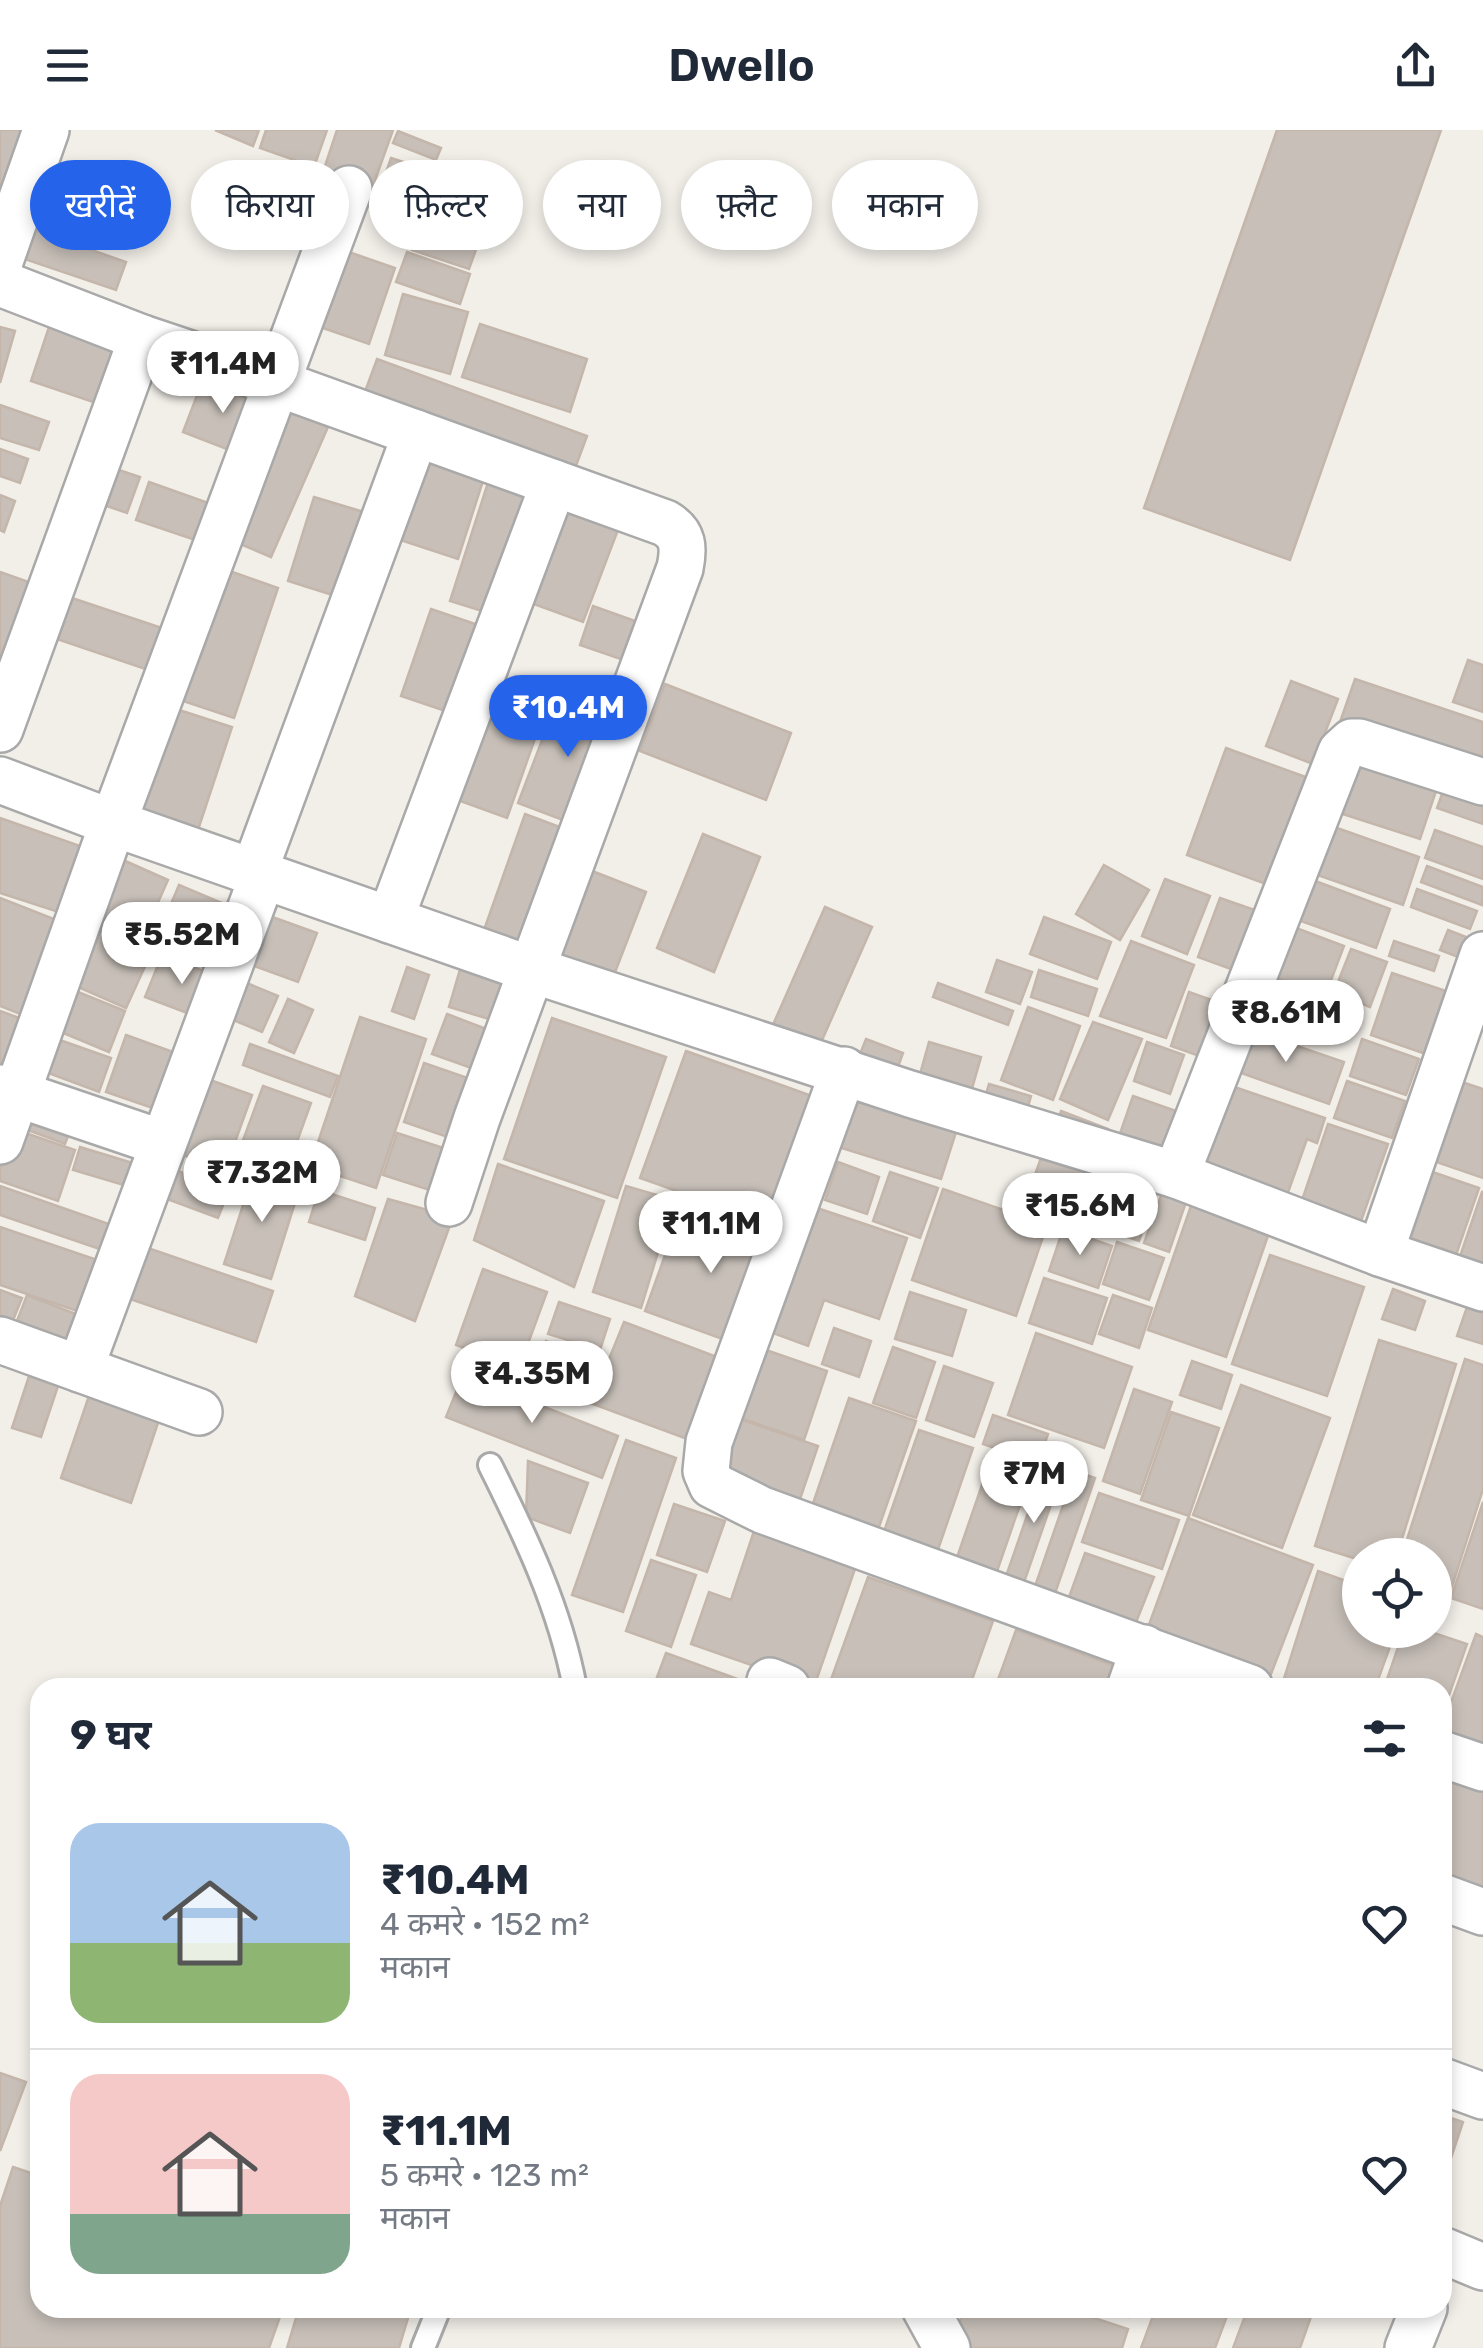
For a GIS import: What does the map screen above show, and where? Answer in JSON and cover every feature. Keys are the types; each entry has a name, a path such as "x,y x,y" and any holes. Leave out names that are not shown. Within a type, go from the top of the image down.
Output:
{"street":[{"path":"0,261 46,130"},
{"path":"0,1141 7,1090 113,823 327,250"},
{"path":"0,282 142,338 666,523 680,536 684,549 680,568 476,1118 449,1203"},
{"path":"0,729 142,338"},
{"path":"80,1369 416,432"},
{"path":"390,920 554,483"},
{"path":"1176,1175 1341,752 1352,742 1358,742 1483,782"},
{"path":"0,780 532,970 1176,1175 1483,1288"},
{"path":"1380,1253 1464,1070 1483,955"},
{"path":"844,1070 710,1442 706,1471 712,1485 762,1510 1137,1668 1194,1678"},
{"path":"7,1090 162,1144"},
{"path":"0,1340 198,1412"},
{"path":"1452,1757 1483,1768"},
{"path":"1452,1900 1483,1912"},
{"path":"1452,2085 1483,2096"},
{"path":"930,2318 947,2348"},
{"path":"1408,2348 1420,2318"}],"lane":[{"path":"490,1465 552,1600 573,1678"},
{"path":"424,2348 435,2318"}],"building":[{"path":"0,130 34,130 14,194 0,190"},
{"path":"215,130 259,130 253,146"},
{"path":"266,130 327,130 316,160 294,160 260,148"},
{"path":"337,130 393,130 382,160 369,160 369,188 349,181 349,160 327,160"},
{"path":"1277,130 1441,130 1290,560 1144,508"},
{"path":"398,131 441,148 436,160 393,143"},
{"path":"17,224 30,229 30,250 92,250 126,262 116,290 7,253"},
{"path":"343,250 395,268 369,344 317,326"},
{"path":"412,250 476,250 469,269"},
{"path":"407,252 470,274 460,304 396,282"},
{"path":"403,294 468,312 450,374 385,355"},
{"path":"480,324 587,359 570,412 462,377"},
{"path":"0,327 15,331 0,383"},
{"path":"49,327 115,349 96,403 31,381"},
{"path":"377,359 587,436 573,474 363,397"},
{"path":"204,377 263,400 242,455 183,432"},
{"path":"0,405 49,422 39,450 0,438"},
{"path":"284,408 328,427 271,557 226,538"},
{"path":"423,440 489,462 458,559 391,537"},
{"path":"0,449 28,459 20,483 0,476"},
{"path":"107,466 140,477 127,513 95,502"},
{"path":"493,467 541,483 498,616 450,601"},
{"path":"149,482 214,505 201,542 136,520"},
{"path":"562,490 624,514 583,622 520,599"},
{"path":"0,495 15,501 4,532 0,530"},
{"path":"314,497 374,515 348,600 288,581"},
{"path":"224,569 278,588 234,718 180,700"},
{"path":"0,572 43,587 18,663 0,657"},
{"path":"57,593 177,633 163,675 42,634"},
{"path":"593,606 649,626 635,664 580,645"},
{"path":"431,609 490,629 460,716 401,696"},
{"path":"1468,660 1483,665 1483,712 1453,702"},
{"path":"493,679 549,699 507,818 452,798"},
{"path":"1355,679 1483,722 1483,774 1339,725"},
{"path":"1291,681 1338,699 1313,764 1266,746"},
{"path":"665,684 791,733 766,800 640,751"},
{"path":"559,696 617,718 576,825 518,803"},
{"path":"173,708 232,727 197,833 138,813"},
{"path":"1226,748 1314,780 1274,887 1187,855"},
{"path":"1346,762 1436,791 1420,839 1330,810"},
{"path":"1447,780 1483,793 1483,824 1437,808"},
{"path":"525,814 573,832 532,947 484,930"},
{"path":"0,818 97,852 74,917 0,893"},
{"path":"1323,823 1419,857 1403,905 1306,871"},
{"path":"1435,830 1483,847 1483,879 1425,858"},
{"path":"703,834 760,857 714,972 657,948"},
{"path":"114,856 168,880 143,936 90,913"},
{"path":"1104,865 1149,890 1120,940 1076,914"},
{"path":"1427,866 1483,887 1482,905 1421,882"},
{"path":"587,869 646,892 614,975 555,952"},
{"path":"1302,876 1390,909 1376,948 1287,916"},
{"path":"1165,879 1210,896 1187,954 1142,936"},
{"path":"179,885 243,912 220,968 155,942"},
{"path":"1417,889 1477,911 1470,929 1411,907"},
{"path":"0,898 69,925 33,1019 0,1006"},
{"path":"1220,898 1269,915 1247,975 1198,957"},
{"path":"825,907 872,927 815,1056 768,1036"},
{"path":"264,914 317,933 298,982 246,963"},
{"path":"1044,917 1111,942 1097,979 1030,954"},
{"path":"1280,922 1344,946 1325,996 1261,972"},
{"path":"93,923 152,951 126,1008 67,982"},
{"path":"1448,930 1466,937 1458,957 1440,950"},
{"path":"1131,941 1194,965 1166,1038 1100,1016"},
{"path":"1394,941 1439,956 1434,971 1389,956"},
{"path":"1351,949 1387,962 1370,1007 1334,992"},
{"path":"162,955 219,977 203,1019 145,997"},
{"path":"997,960 1032,972 1020,1004 986,992"},
{"path":"461,966 511,981 499,1022 449,1007"},
{"path":"407,967 429,975 414,1019 392,1011"},
{"path":"1039,970 1097,989 1088,1016 1031,997"},
{"path":"1392,973 1455,994 1434,1057 1371,1035"},
{"path":"1264,979 1358,1011 1350,1035 1256,1003"},
{"path":"242,981 278,996 262,1032 226,1017"},
{"path":"938,983 1013,1011 1008,1025 933,997"},
{"path":"78,992 125,1011 109,1052 61,1032"},
{"path":"1189,992 1220,1003 1202,1057 1171,1046"},
{"path":"288,999 313,1010 294,1053 269,1042"},
{"path":"1028,1007 1080,1026 1053,1100 1001,1080"},
{"path":"0,1011 33,1023 0,1082"},
{"path":"447,1014 502,1035 488,1074 432,1054"},
{"path":"360,1017 426,1039 376,1188 310,1166"},
{"path":"552,1018 666,1057 617,1198 504,1159"},
{"path":"1093,1022 1142,1039 1108,1120 1060,1099"},
{"path":"1241,1027 1344,1062 1329,1104 1227,1068"},
{"path":"126,1035 184,1056 164,1112 106,1092"},
{"path":"54,1038 111,1058 99,1092 43,1071"},
{"path":"866,1039 903,1053 894,1078 856,1064"},
{"path":"1362,1039 1419,1059 1406,1095 1350,1076"},
{"path":"929,1042 981,1057 967,1106 915,1092"},
{"path":"1147,1042 1184,1055 1170,1094 1134,1081"},
{"path":"250,1044 338,1076 330,1097 243,1065"},
{"path":"686,1051 826,1101 781,1228 640,1178"},
{"path":"424,1063 482,1083 462,1142 404,1122"},
{"path":"199,1076 252,1095 225,1170 172,1151"},
{"path":"1447,1077 1483,1089 1483,1178 1419,1156"},
{"path":"1217,1081 1325,1118 1317,1143 1307,1139 1285,1201 1187,1167"},
{"path":"1347,1081 1405,1101 1392,1138 1334,1118"},
{"path":"989,1084 1031,1096 1023,1124 981,1111"},
{"path":"263,1086 311,1103 290,1161 242,1143"},
{"path":"1133,1096 1179,1112 1162,1164 1115,1148"},
{"path":"851,1097 957,1129 941,1179 835,1146"},
{"path":"35,1103 75,1118 65,1144 25,1129"},
{"path":"1061,1111 1108,1129 1101,1150 1053,1133"},
{"path":"1328,1124 1388,1144 1359,1227 1300,1206"},
{"path":"14,1129 75,1150 58,1201 0,1181 0,1168"},
{"path":"397,1133 459,1153 445,1195 383,1175"},
{"path":"80,1147 143,1166 137,1189 73,1170"},
{"path":"1043,1152 1086,1167 1066,1223 1023,1209"},
{"path":"838,1162 879,1177 867,1214 825,1200"},
{"path":"498,1164 604,1201 574,1287 474,1240"},
{"path":"170,1168 229,1190 218,1218 159,1196"},
{"path":"1421,1168 1479,1188 1454,1261 1396,1241"},
{"path":"254,1171 300,1187 271,1279 224,1264"},
{"path":"890,1172 938,1188 920,1238 873,1221"},
{"path":"1098,1172 1156,1192 1139,1241 1081,1221"},
{"path":"0,1186 123,1229 114,1254 0,1215"},
{"path":"626,1186 674,1200 641,1308 593,1292"},
{"path":"943,1189 1047,1225 1016,1316 912,1280"},
{"path":"319,1190 375,1208 365,1240 309,1222"},
{"path":"1483,1192 1483,1280 1455,1271"},
{"path":"1162,1193 1186,1202 1169,1252 1144,1243"},
{"path":"388,1199 453,1217 415,1321 355,1296"},
{"path":"1193,1200 1271,1227 1226,1357 1148,1330"},
{"path":"805,1204 907,1238 879,1319 824,1300 808,1346 762,1329"},
{"path":"682,1208 776,1241 739,1345 645,1311"},
{"path":"0,1227 112,1265 95,1317 0,1285"},
{"path":"1063,1229 1112,1246 1098,1288 1049,1271"},
{"path":"1117,1242 1164,1258 1149,1300 1103,1284"},
{"path":"142,1246 273,1291 256,1342 124,1297"},
{"path":"1270,1255 1364,1287 1327,1396 1232,1364"},
{"path":"483,1269 547,1292 519,1368 456,1345"},
{"path":"1044,1278 1107,1298 1092,1344 1029,1323"},
{"path":"1393,1289 1425,1301 1415,1330 1382,1319"},
{"path":"0,1290 22,1298 7,1335 0,1333"},
{"path":"910,1292 966,1310 952,1356 895,1339"},
{"path":"27,1295 86,1318 68,1362 10,1339"},
{"path":"1113,1295 1152,1308 1139,1348 1099,1334"},
{"path":"559,1302 610,1319 600,1350 548,1334"},
{"path":"1467,1307 1483,1313 1483,1344 1457,1336"},
{"path":"624,1322 725,1360 695,1442 531,1381 546,1341 607,1364"},
{"path":"834,1328 871,1341 859,1377 822,1364"},
{"path":"1036,1333 1132,1367 1104,1448 1008,1415"},
{"path":"1379,1340 1456,1364 1402,1538 1342,1538 1342,1554 1315,1546"},
{"path":"893,1347 935,1362 916,1418 873,1403"},
{"path":"760,1348 827,1371 804,1440 737,1417"},
{"path":"1465,1359 1483,1365 1483,1489 1452,1587 1452,1538 1407,1538"},
{"path":"1192,1361 1232,1375 1221,1409 1180,1395"},
{"path":"944,1366 993,1383 974,1437 926,1420"},
{"path":"463,1375 618,1436 602,1478 446,1417"},
{"path":"29,1376 58,1386 41,1437 12,1428"},
{"path":"1241,1385 1330,1418 1282,1548 1193,1515"},
{"path":"92,1387 162,1411 131,1503 61,1478"},
{"path":"1134,1389 1172,1402 1140,1494 1103,1481"},
{"path":"849,1398 916,1421 873,1544 807,1521"},
{"path":"1171,1412 1219,1428 1189,1516 1141,1500"},
{"path":"993,1415 1048,1434 1038,1463 983,1444"},
{"path":"737,1418 818,1446 795,1514 715,1484"},
{"path":"919,1430 973,1448 933,1564 879,1546"},
{"path":"626,1440 676,1458 623,1612 572,1595"},
{"path":"993,1453 1033,1467 993,1583 953,1569"},
{"path":"528,1461 588,1483 570,1533 526,1517"},
{"path":"1046,1461 1064,1467 1021,1591 1003,1585"},
{"path":"1075,1471 1095,1478 1052,1602 1032,1595"},
{"path":"1099,1493 1179,1520 1162,1569 1082,1542"},
{"path":"1483,1502 1483,1609 1452,1598"},
{"path":"674,1504 725,1521 707,1572 657,1555"},
{"path":"1188,1518 1313,1565 1269,1678 1242,1678 1143,1641"},
{"path":"755,1528 857,1563 817,1678 788,1678 691,1644 709,1592 731,1600"},
{"path":"1085,1553 1154,1577 1131,1635 1064,1611"},
{"path":"651,1560 696,1575 671,1647 626,1631"},
{"path":"1318,1571 1342,1580 1342,1648 1389,1648 1379,1678 1284,1678"},
{"path":"868,1577 993,1621 973,1678 832,1678"},
{"path":"1016,1630 1129,1671 1127,1678 999,1678"},
{"path":"1476,1634 1483,1637 1483,1766 1452,1755 1452,1700"},
{"path":"1452,1639 1467,1644 1452,1687 1452,1678 1387,1678 1398,1648 1452,1648"},
{"path":"666,1653 735,1678 657,1678"},
{"path":"1452,1766 1483,1777 1483,1904 1452,1893"},
{"path":"0,2073 26,2082 0,2151"},
{"path":"1452,2118 1463,2122 1452,2155"},
{"path":"13,2167 30,2173 30,2318 280,2318 269,2348 0,2348 0,2206"},
{"path":"296,2318 408,2318 399,2348 287,2348"},
{"path":"961,2318 1094,2318 1128,2329 1122,2348 953,2348"},
{"path":"1152,2318 1226,2318 1215,2348 1141,2348"},
{"path":"1244,2318 1310,2318 1300,2348 1233,2348"}]}
